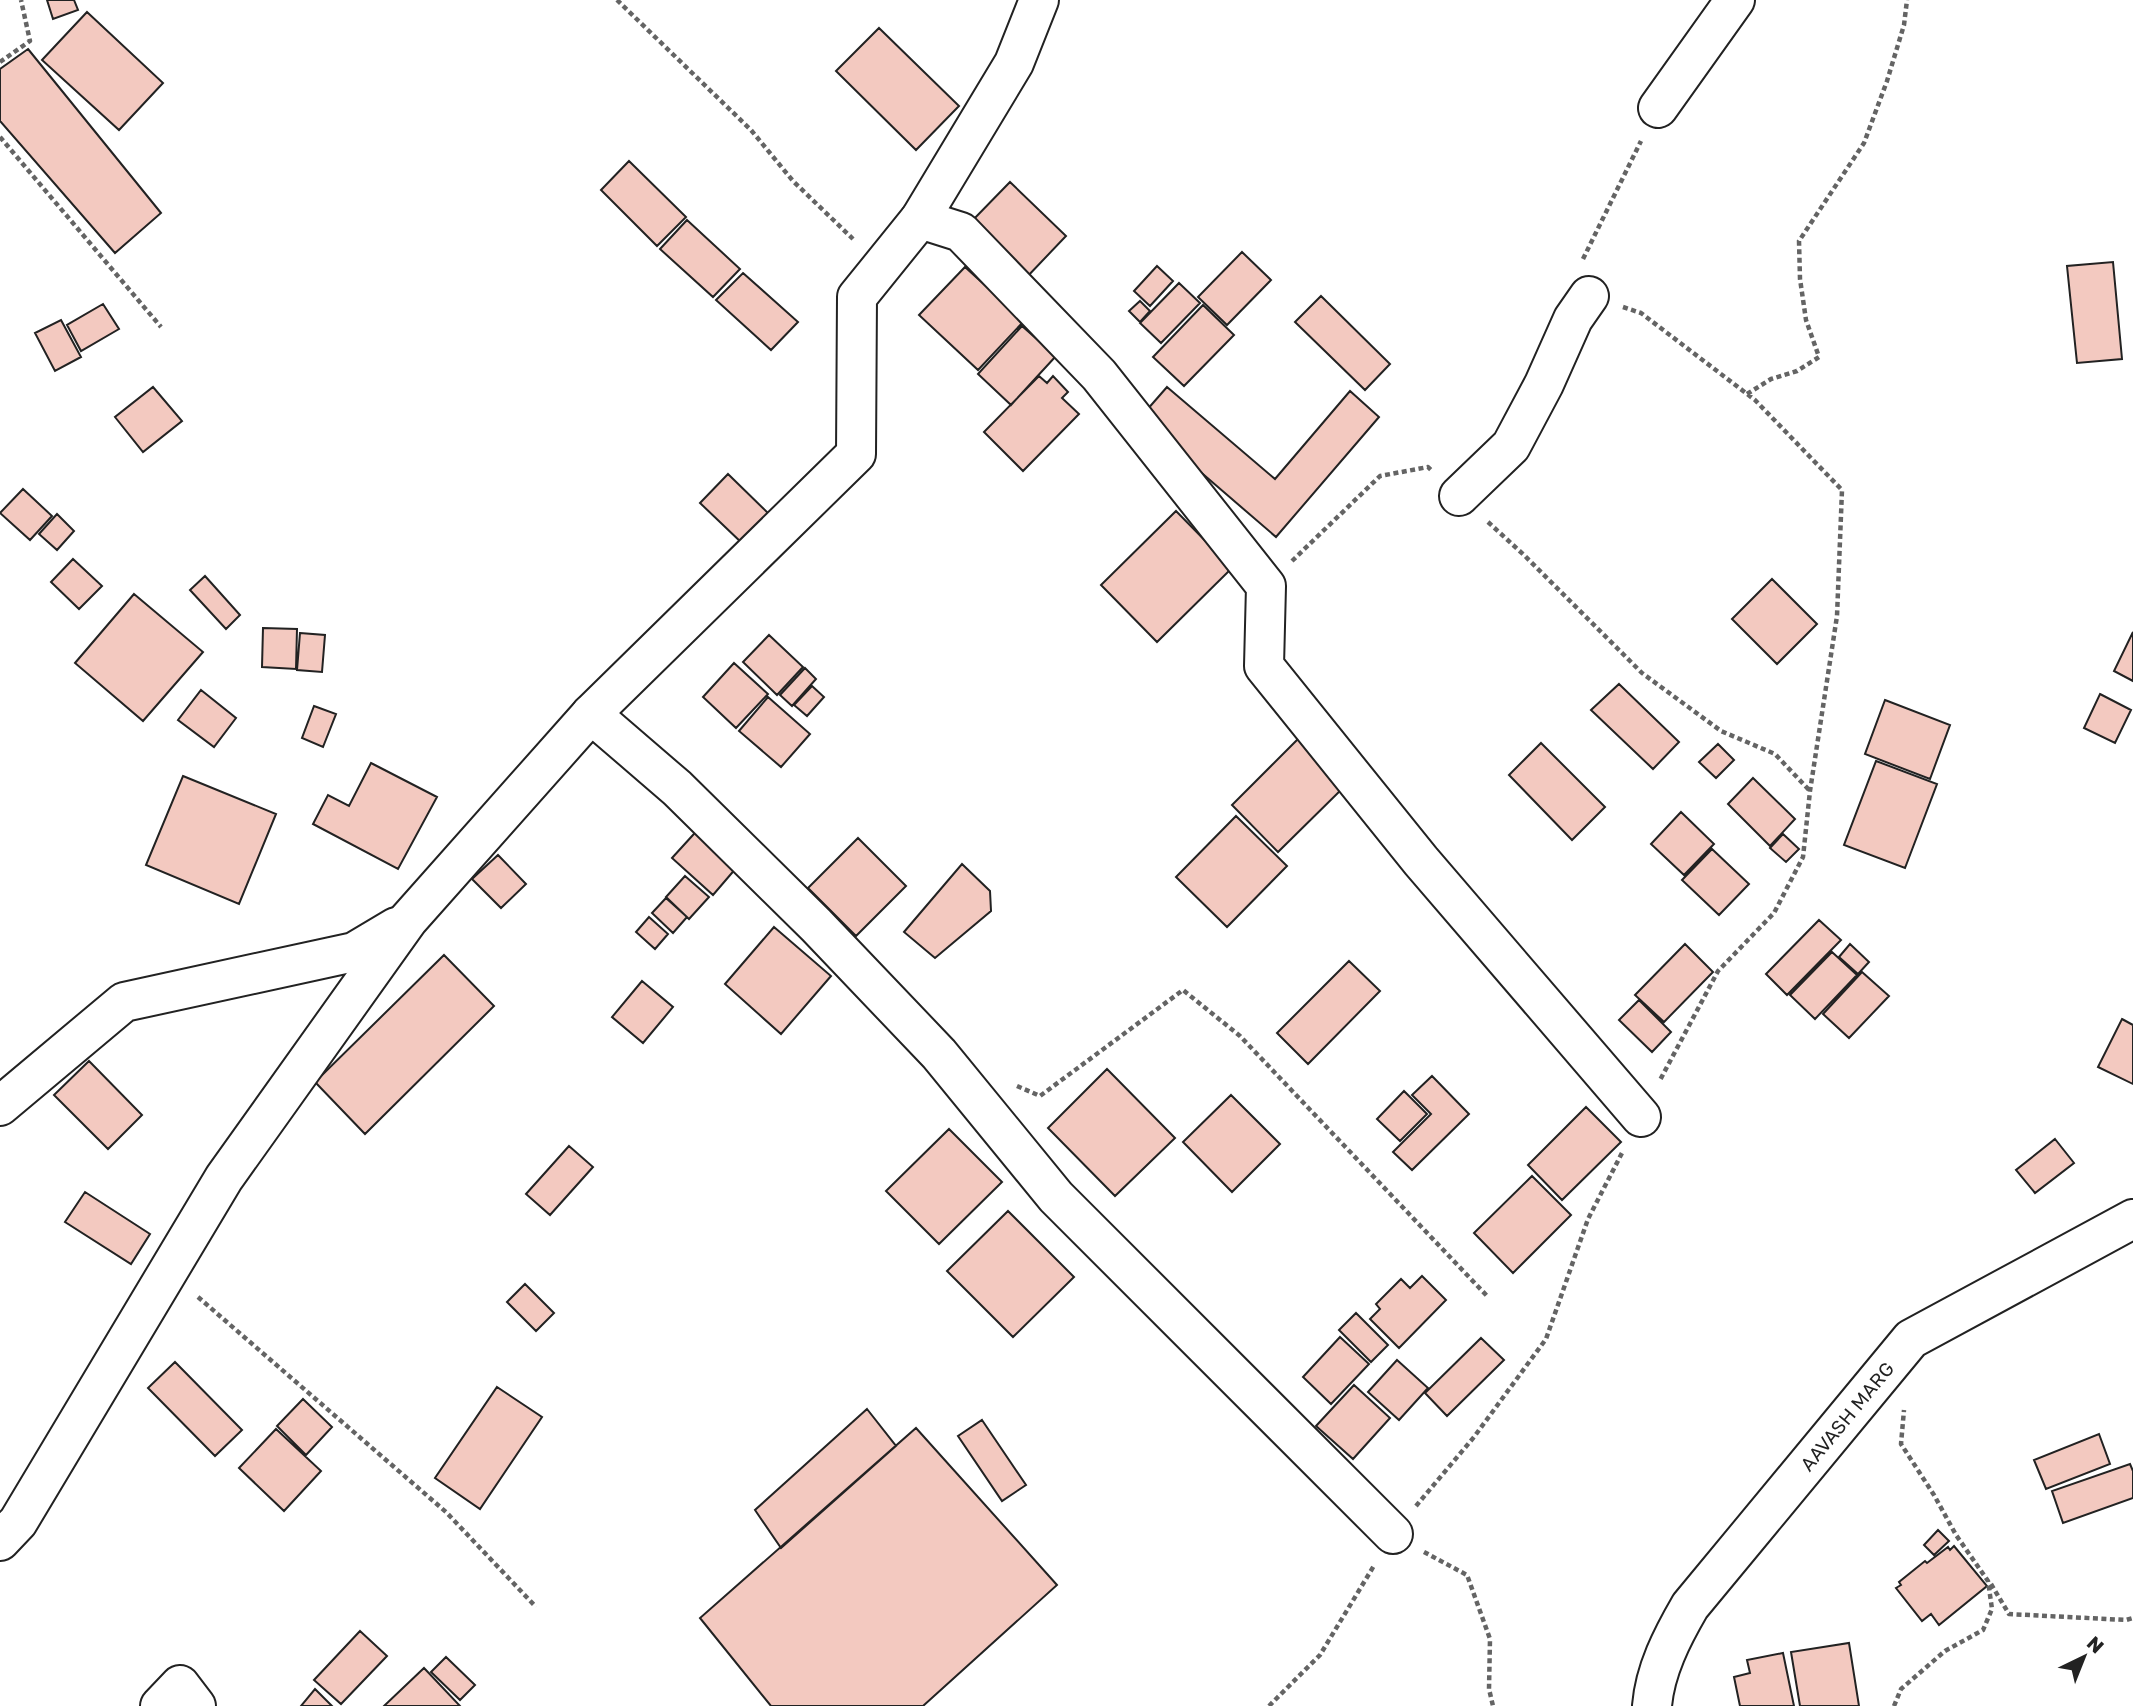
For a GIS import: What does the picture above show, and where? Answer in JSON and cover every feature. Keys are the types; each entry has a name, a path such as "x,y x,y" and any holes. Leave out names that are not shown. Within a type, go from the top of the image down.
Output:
{"street":[{"path":"0,1542 19,1522 224,1178 408,920 592,714 856,454 857,297 920,219 1014,63 1040,0"},
{"path":"1658,108 1735,0"},
{"path":"920,219 961,232 1099,375 1266,586 1264,666 1422,861 1641,1117"},
{"path":"1459,496 1511,446 1544,384 1573,319 1589,296"},
{"path":"592,714 677,788 825,935 939,1054 1056,1197 1393,1534"},
{"path":"0,1105 124,1002 354,952 408,920"},
{"name":"AAVASH MARG","path":"1652,1706 1653,1692 1670,1640 1690,1606 1911,1339 2133,1219"},
{"path":"160,1706 180,1685 196,1706"}],"path":[{"path":"0,62 30,41 21,0"},
{"path":"617,0 751,130 793,181 880,268"},
{"path":"1747,394 1771,379 1797,371 1819,357 1806,320 1800,279 1799,241 1864,143 1887,82 1904,25 1907,0"},
{"path":"1269,1706 1320,1655 1393,1534 1474,1437 1546,1339 1588,1219 1718,971 1774,912 1803,857 1810,791 1837,616 1842,490 1747,394 1641,313 1567,290 1658,108"},
{"path":"0,137 162,327"},
{"path":"1266,586 1380,476 1428,467 1524,555 1642,673 1721,731 1775,754 1810,791"},
{"path":"1015,1086 1040,1096 1183,990 1240,1036 1488,1297"},
{"path":"167,1272 446,1512 536,1607"},
{"path":"1904,1405 1901,1444 1956,1535 2009,1614 2126,1620 2133,1618"},
{"path":"1393,1534 1467,1575 1490,1639 1489,1689 1493,1706"},
{"path":"1894,1706 1901,1689 1945,1651 1983,1630 1992,1609 1988,1581"}],"building":[{"path":"47,0 74,0 78,10 53,19"},
{"path":"87,12 163,83 119,130 42,60"},
{"path":"879,28 959,106 916,150 836,71"},
{"path":"28,49 161,213 115,253 0,121 0,69"},
{"path":"629,161 686,217 657,246 601,190"},
{"path":"1010,182 1066,236 1025,279 969,224"},
{"path":"687,220 740,269 713,297 660,249"},
{"path":"1242,252 1271,280 1227,325 1198,297"},
{"path":"2113,262 2122,359 2077,363 2067,266"},
{"path":"1157,266 1173,281 1150,306 1134,291"},
{"path":"965,267 1024,321 978,370 919,315"},
{"path":"743,273 798,322 771,350 716,300"},
{"path":"1179,283 1200,303 1161,343 1140,323"},
{"path":"1321,296 1390,364 1365,390 1295,322"},
{"path":"1140,301 1150,311 1140,322 1129,311"},
{"path":"103,304 119,329 81,351 67,325"},
{"path":"1203,305 1234,335 1184,386 1153,357"},
{"path":"61,320 81,357 55,371 35,333"},
{"path":"1022,326 1056,356 1011,405 978,374"},
{"path":"1039,376 1047,383 1053,376 1068,392 1062,398 1079,414 1023,471 984,432"},
{"path":"153,387 182,421 143,452 115,417"},
{"path":"1167,387 1275,479 1350,391 1379,417 1276,537 1139,419"},
{"path":"728,474 771,516 743,544 700,503"},
{"path":"23,489 52,516 30,540 0,513"},
{"path":"1176,511 1232,568 1157,642 1101,585"},
{"path":"57,514 74,531 57,550 39,534"},
{"path":"73,559 102,586 79,609 51,582"},
{"path":"205,576 240,615 226,629 190,590"},
{"path":"1772,579 1817,624 1777,664 1732,619"},
{"path":"134,594 203,652 143,721 75,663"},
{"path":"263,628 297,629 296,669 262,667"},
{"path":"2133,632 2133,681 2114,671"},
{"path":"300,633 325,635 322,672 297,670"},
{"path":"769,635 803,667 777,695 743,662"},
{"path":"734,663 768,694 736,728 703,697"},
{"path":"805,668 816,679 792,706 780,695"},
{"path":"1619,684 1679,742 1653,769 1591,710"},
{"path":"812,686 824,697 807,716 794,705"},
{"path":"201,690 236,718 214,747 178,720"},
{"path":"2100,694 2131,710 2115,743 2084,728"},
{"path":"768,697 810,734 781,767 739,731"},
{"path":"1885,700 1950,725 1930,779 1865,754"},
{"path":"314,706 336,714 323,747 302,738"},
{"path":"1301,736 1348,783 1278,852 1232,805"},
{"path":"1541,743 1605,807 1572,840 1509,775"},
{"path":"1718,744 1734,760 1716,778 1699,762"},
{"path":"1876,761 1937,784 1905,868 1844,845"},
{"path":"371,763 437,797 398,869 313,824 328,795 349,806"},
{"path":"183,776 276,814 239,904 146,865"},
{"path":"1753,778 1795,819 1770,846 1728,804"},
{"path":"1681,812 1714,844 1684,875 1651,844"},
{"path":"1236,816 1287,866 1227,927 1176,877"},
{"path":"703,824 743,860 713,895 672,858"},
{"path":"1783,834 1799,849 1786,862 1770,848"},
{"path":"858,838 906,886 856,936 808,888"},
{"path":"1712,849 1749,884 1719,915 1682,880"},
{"path":"498,855 526,884 501,908 472,879"},
{"path":"962,864 990,891 991,911 935,958 904,932"},
{"path":"685,876 709,897 689,919 666,897"},
{"path":"666,898 687,917 673,933 652,913"},
{"path":"649,917 668,934 655,949 636,932"},
{"path":"1819,920 1841,940 1787,995 1766,974"},
{"path":"774,927 831,976 781,1034 725,984"},
{"path":"1685,944 1713,972 1664,1022 1635,995"},
{"path":"1850,944 1869,962 1858,974 1839,957"},
{"path":"1832,952 1857,975 1815,1019 1790,995"},
{"path":"444,955 494,1006 365,1134 315,1082"},
{"path":"1349,961 1380,991 1308,1064 1277,1033"},
{"path":"1862,972 1889,996 1849,1038 1823,1014"},
{"path":"642,981 673,1007 643,1043 612,1017"},
{"path":"1639,1000 1671,1032 1652,1052 1619,1020"},
{"path":"2122,1019 2133,1025 2133,1084 2098,1067"},
{"path":"89,1061 142,1115 108,1149 54,1095"},
{"path":"1107,1069 1175,1138 1115,1196 1048,1128"},
{"path":"1432,1076 1469,1114 1412,1170 1393,1152 1431,1114 1412,1095"},
{"path":"1404,1091 1427,1114 1400,1141 1377,1119"},
{"path":"1231,1095 1280,1144 1232,1192 1183,1142"},
{"path":"1586,1107 1621,1142 1562,1200 1528,1165"},
{"path":"949,1129 1002,1182 939,1244 886,1191"},
{"path":"2055,1139 2074,1163 2035,1193 2016,1170"},
{"path":"569,1146 593,1167 550,1215 526,1194"},
{"path":"1532,1176 1571,1215 1513,1273 1474,1233"},
{"path":"85,1192 150,1234 131,1264 65,1222"},
{"path":"1008,1211 1074,1277 1013,1337 947,1271"},
{"path":"1422,1276 1446,1300 1399,1348 1370,1319 1380,1309 1376,1304 1401,1279 1410,1288"},
{"path":"525,1284 554,1313 536,1331 507,1302"},
{"path":"1356,1313 1388,1345 1371,1362 1339,1330"},
{"path":"1340,1337 1369,1364 1331,1404 1303,1377"},
{"path":"1481,1338 1504,1360 1447,1416 1425,1393"},
{"path":"1397,1360 1428,1388 1399,1420 1368,1392"},
{"path":"175,1362 242,1430 215,1456 148,1388"},
{"path":"1354,1385 1390,1418 1353,1459 1316,1426"},
{"path":"497,1387 542,1417 480,1509 435,1478"},
{"path":"303,1399 332,1427 306,1455 277,1426"},
{"path":"867,1409 896,1446 781,1548 755,1510"},
{"path":"982,1420 1026,1485 1002,1501 958,1436"},
{"path":"916,1428 1057,1585 923,1706 771,1706 700,1618"},
{"path":"276,1429 321,1471 284,1511 239,1468"},
{"path":"2099,1434 2110,1464 2046,1489 2034,1460"},
{"path":"2130,1464 2133,1471 2133,1498 2063,1523 2052,1491"},
{"path":"1938,1530 1949,1541 1934,1555 1924,1545"},
{"path":"1954,1546 1987,1586 1939,1625 1931,1614 1922,1621 1896,1588 1901,1585 1899,1582 1925,1561 1927,1563 1948,1547 1950,1550"},
{"path":"360,1631 387,1656 341,1704 314,1680"},
{"path":"1849,1643 1859,1706 1800,1706 1791,1652"},
{"path":"1783,1653 1794,1706 1740,1706 1734,1677 1750,1673 1747,1660"},
{"path":"446,1657 475,1685 460,1700 431,1672"},
{"path":"424,1668 460,1706 384,1706"},
{"path":"315,1689 332,1706 301,1706"}]}
